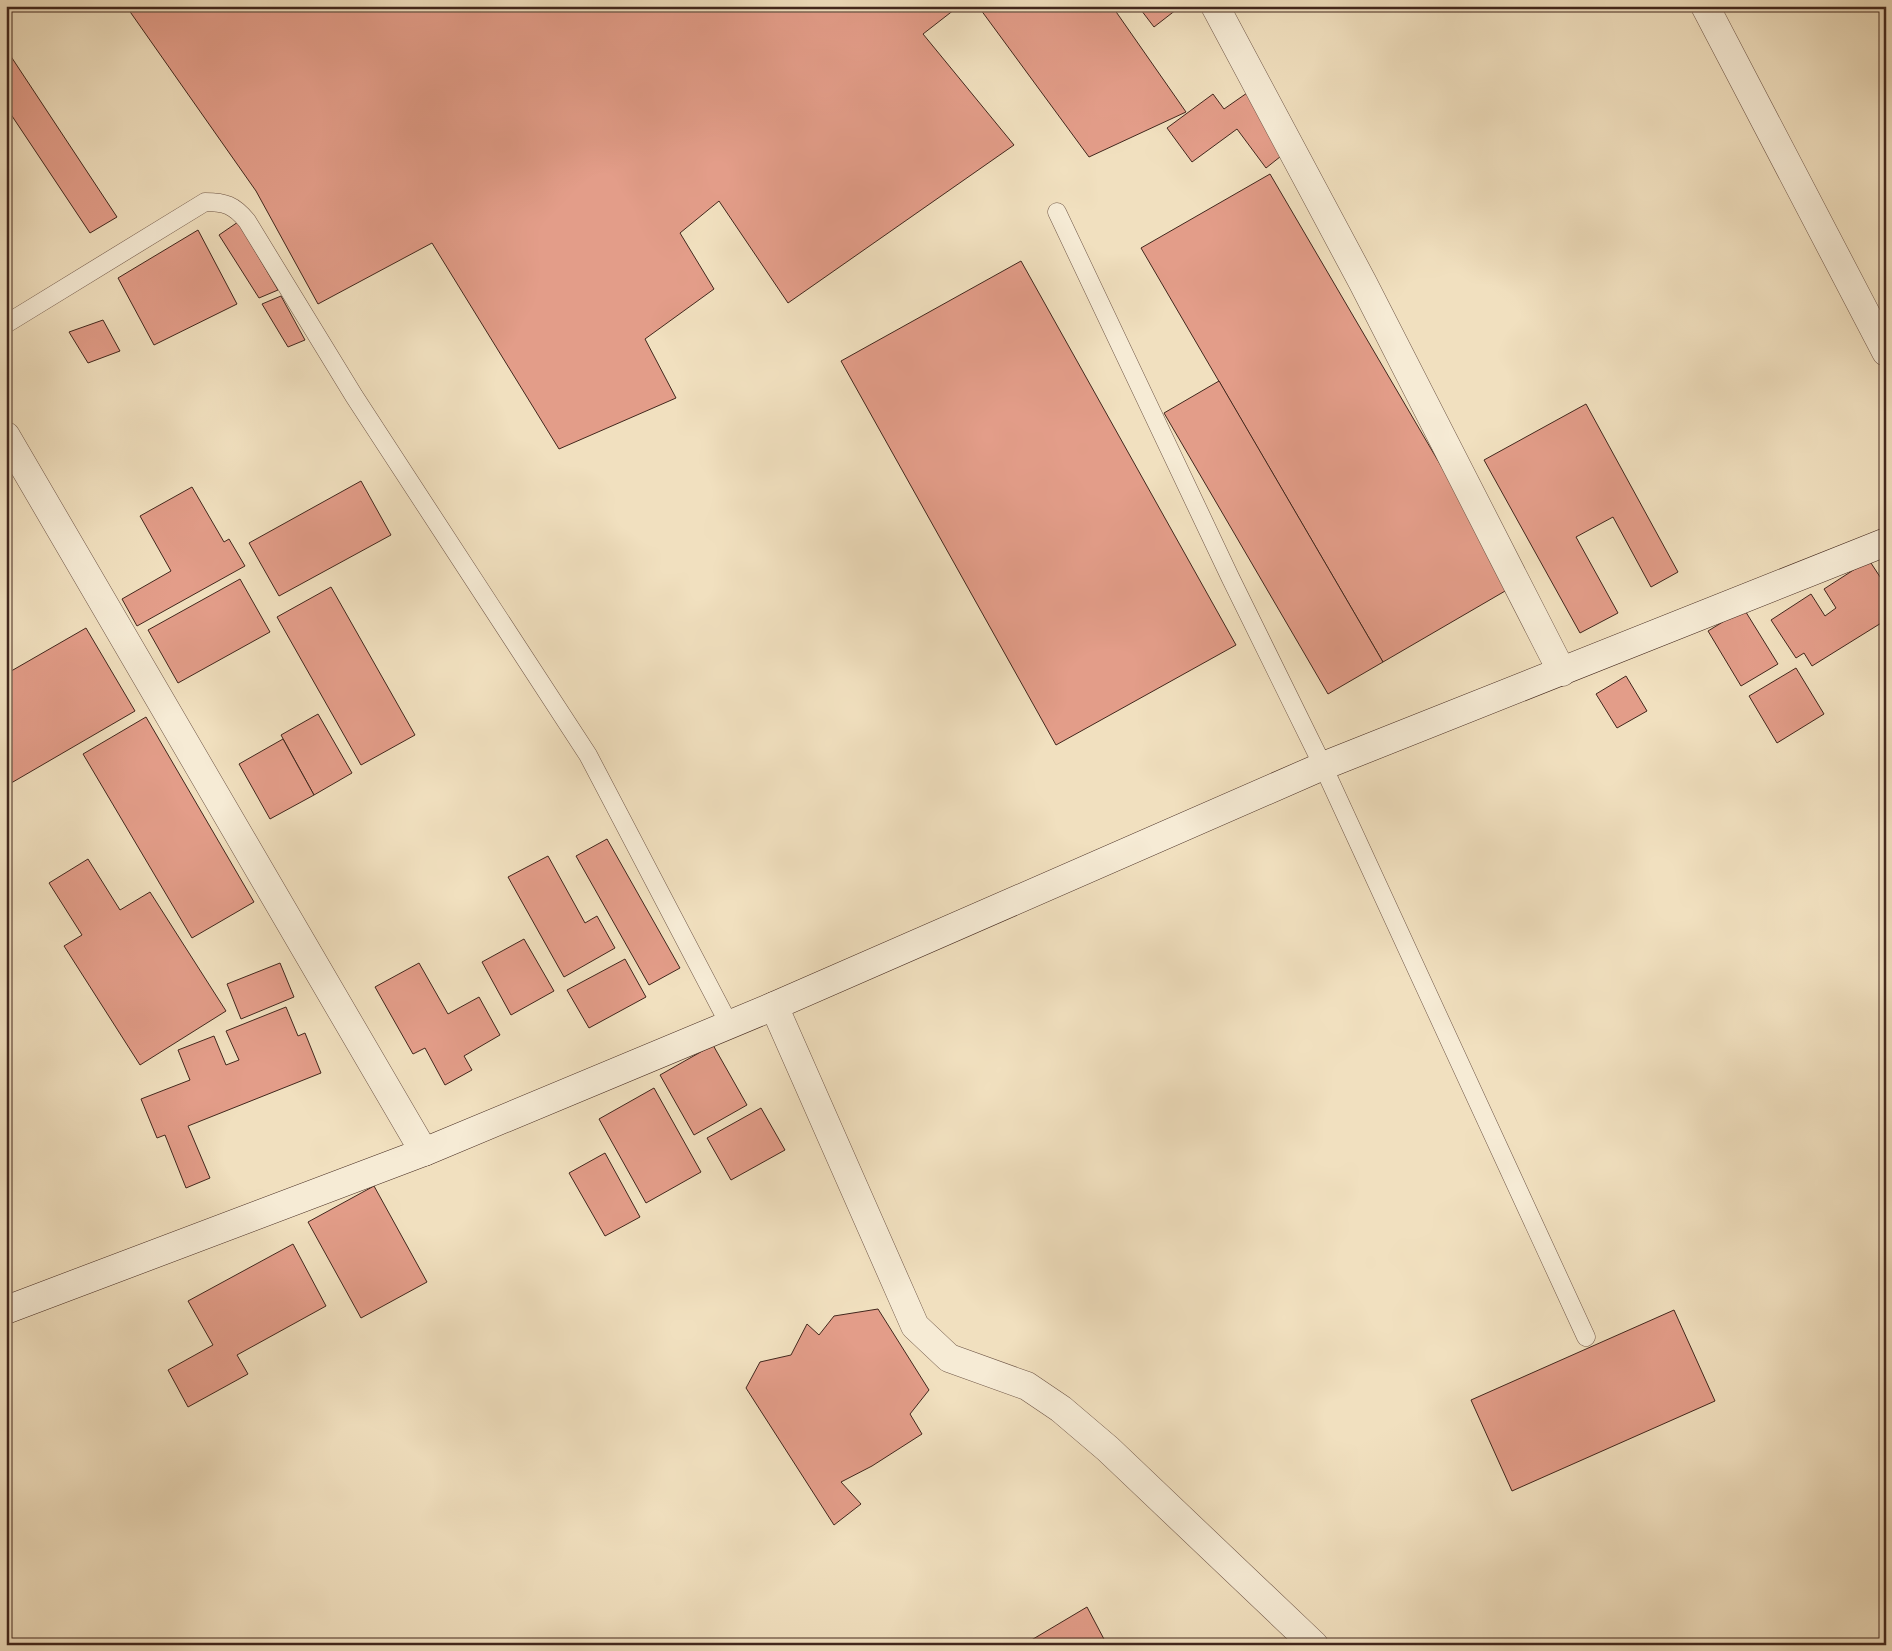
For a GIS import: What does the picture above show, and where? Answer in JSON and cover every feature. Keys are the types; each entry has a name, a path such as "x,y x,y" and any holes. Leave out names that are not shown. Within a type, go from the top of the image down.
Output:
{"street":[{"path":"1215,6 1363,283 1562,672"},
{"path":"1705,6 1886,352"},
{"path":"6,436 424,1152"},
{"path":"6,1310 424,1152 774,1006 1323,766 1886,542"},
{"path":"774,1006 915,1326 949,1358 1027,1386 1061,1409 1108,1449 1314,1645"}],"lane":[{"path":"6,324 205,202 224,202 238,210 247,221 354,396 588,755 729,1024"},
{"path":"1057,212 1230,577 1323,766 1586,1337"}],"building":[{"path":"126,6 959,6 923,34 1014,145 788,303 719,201 680,233 714,289 645,339 676,398 559,449 432,243 318,304 256,191"},
{"path":"978,6 1112,6 1186,112 1089,157"},
{"path":"1138,6 1181,6 1154,27"},
{"path":"10,55 117,217 90,233 6,107 6,57"},
{"path":"1247,93 1290,149 1266,168 1237,129 1192,162 1167,128 1213,94 1224,109"},
{"path":"1270,174 1512,587 1383,662 1141,248"},
{"path":"238,222 278,290 259,298 219,235"},
{"path":"198,230 237,304 154,345 118,278"},
{"path":"1021,261 1236,645 1056,745 841,361"},
{"path":"281,296 305,340 288,347 262,304"},
{"path":"103,320 120,351 88,363 69,332"},
{"path":"1219,381 1383,662 1328,694 1164,413"},
{"path":"1586,404 1678,572 1651,587 1613,517 1576,537 1618,613 1580,633 1484,460"},
{"path":"361,481 391,535 279,596 249,543"},
{"path":"192,487 224,542 229,539 245,566 137,626 122,599 171,571 140,516"},
{"path":"1869,560 1886,586 1886,620 1812,666 1804,653 1796,658 1771,620 1811,594 1825,616 1836,608 1824,589"},
{"path":"240,579 270,632 178,683 148,630"},
{"path":"331,587 415,735 361,765 277,617"},
{"path":"1744,609 1778,664 1741,686 1708,631"},
{"path":"86,628 135,711 6,786 6,674"},
{"path":"1796,668 1824,714 1777,743 1749,696"},
{"path":"1626,676 1647,711 1617,728 1596,694"},
{"path":"318,714 352,773 314,795 281,735"},
{"path":"146,717 254,902 192,938 83,754"},
{"path":"283,739 314,795 270,819 239,764"},
{"path":"607,839 680,968 649,985 576,856"},
{"path":"548,856 585,923 597,916 615,948 564,977 508,877"},
{"path":"88,859 120,910 150,892 226,1011 140,1065 64,946 82,935 49,883"},
{"path":"524,939 554,991 511,1015 482,962"},
{"path":"625,959 646,997 589,1028 567,990"},
{"path":"280,963 294,997 241,1019 227,984"},
{"path":"419,963 448,1014 479,997 500,1035 464,1056 472,1070 445,1085 425,1048 413,1054 375,987"},
{"path":"286,1007 298,1036 305,1033 321,1073 188,1126 210,1178 186,1188 165,1135 157,1138 141,1099 190,1080 178,1050 214,1036 226,1065 239,1060 226,1031"},
{"path":"713,1045 747,1105 694,1135 660,1075"},
{"path":"654,1088 701,1172 646,1203 599,1119"},
{"path":"761,1108 785,1150 731,1180 707,1138"},
{"path":"605,1153 640,1217 605,1236 569,1173"},
{"path":"374,1186 427,1282 361,1318 308,1222"},
{"path":"293,1244 326,1306 237,1355 248,1374 188,1407 168,1370 213,1345 188,1301"},
{"path":"878,1309 929,1390 910,1414 922,1434 872,1466 841,1482 861,1504 834,1525 746,1388 760,1362 791,1355 807,1324 819,1335 834,1316"},
{"path":"1674,1310 1715,1401 1512,1491 1471,1400"},
{"path":"1087,1607 1105,1641 1098,1645 1023,1645"}]}
